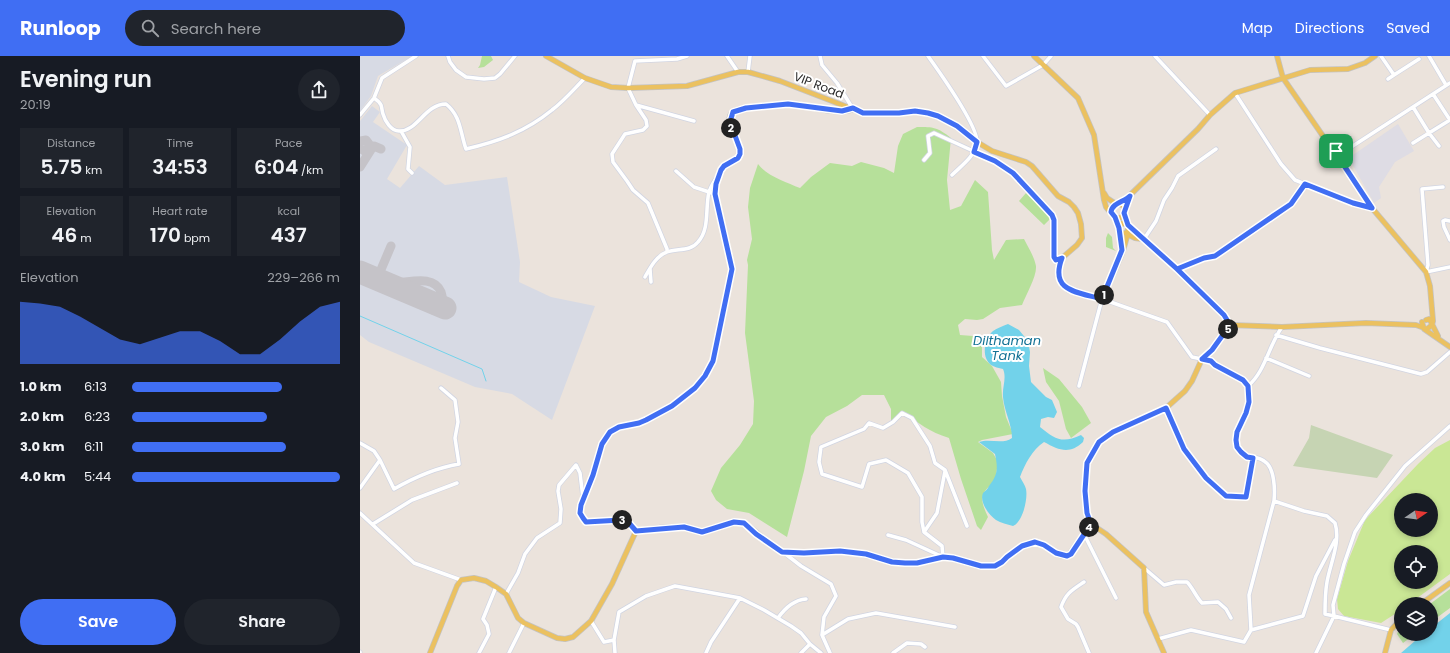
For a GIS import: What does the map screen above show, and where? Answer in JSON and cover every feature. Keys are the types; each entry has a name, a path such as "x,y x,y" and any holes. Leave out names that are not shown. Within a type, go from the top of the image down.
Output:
{"main road":[{"name":"VIP Road","path":"546,56 585,78 611,87 628,88 687,86 738,72 748,72 780,81 863,113 899,113 915,111 938,116 957,126 977,142 992,151 1026,162 1032,166 1058,196 1069,202 1074,207 1078,213 1081,224 1082,238 1077,245 1062,258"},
{"path":"1034,56 1078,98 1094,135 1106,207 1113,215 1119,228 1122,250"},
{"path":"1277,56 1283,78 1334,152"},
{"path":"1113,215 1112,208 1130,196 1198,129 1210,115 1235,93 1310,70 1348,69 1364,63 1375,56"},
{"path":"636,531 629,523 621,520 589,522 584,520 580,513 583,499 593,475 602,444 610,432 619,427 639,423 672,406 695,388 710,368 713,361 732,269 715,194 719,174 724,166 738,158 740,154 740,149 730,122 731,115 735,110 788,104 842,111 853,108"},
{"path":"1334,152 1338,150 1342,153 1343,157 1341,161 1372,208 1426,272 1430,286 1432,325"},
{"path":"1334,152 1332,155 1333,160 1337,162 1341,161"},
{"path":"1062,258 1058,276 1062,285 1068,290 1102,299 1122,250 1127,235 1128,225 1124,207 1107,198 1103,192"},
{"path":"1113,215 1119,217 1125,212 1130,196"},
{"path":"1119,228 1122,223 1128,225 1177,269 1224,315 1230,325"},
{"path":"1119,228 1127,235 1144,239"},
{"path":"1424,329 1424,321 1432,312"},
{"path":"1416,325 1429,319 1439,338"},
{"path":"1230,325 1282,327 1366,323 1416,325 1439,338 1450,347"},
{"path":"1164,653 1146,612 1144,568 1106,534 1091,524 1087,513 1085,491 1087,463 1099,442 1113,432 1166,408 1185,391 1192,381 1202,359 1212,350 1230,325"},
{"path":"1424,329 1427,329 1432,325"},
{"path":"636,531 684,527 702,532 734,522 744,523 756,534 782,552 804,553 840,551 866,554 892,562 905,563 917,563 943,557 953,558 981,566 995,566 1022,546 1035,542 1044,545 1056,553 1067,556 1071,554 1091,524"},
{"path":"430,653 461,580 474,578 486,581 506,594 518,618 524,623 557,638 565,639 573,637 591,621 612,584 636,531"},
{"path":"1431,597 1450,583"},
{"path":"1385,653 1391,630 1394,627"}],"street":[{"path":"360,115 374,98 382,78 416,56"},
{"path":"448,56 450,62 456,70 466,77 484,79 495,78 515,56"},
{"path":"633,56 636,61"},
{"path":"667,252 648,203 633,190 613,162 612,154 625,134 643,130 647,126 646,120 636,105 628,88 636,61 642,58 677,58 687,56"},
{"path":"727,56 738,72"},
{"path":"748,72 750,56"},
{"path":"820,56 822,65 838,83 853,108"},
{"path":"928,56 964,112 977,138 974,152 952,176"},
{"path":"984,56 1006,86 1043,65 1052,56"},
{"path":"1155,56 1210,115"},
{"path":"1381,56 1394,75"},
{"path":"1342,153 1448,84 1429,56"},
{"path":"1388,79 1419,59"},
{"path":"374,98 381,104 383,115 387,124 394,130 401,131 409,128 432,108 439,104 446,104 453,110 460,126 466,149 493,142 514,134 538,120 553,109 585,78"},
{"path":"1235,93 1281,164 1295,180 1353,203 1372,208"},
{"path":"1413,143 1450,120 1433,94"},
{"path":"636,105 694,120"},
{"path":"1413,107 1439,146"},
{"path":"401,131 410,147 408,169 412,173"},
{"path":"924,160 930,152 928,136 934,133 995,161 1013,173 1052,215 1054,220 1054,257 1056,260 1062,258"},
{"path":"1144,239 1156,222 1164,200 1178,176 1216,149"},
{"path":"676,171 694,187 715,194"},
{"path":"644,277 658,257 667,252 690,249 698,243 702,236 707,219 709,192 719,174"},
{"path":"1177,269 1204,258 1215,256 1291,204 1305,184"},
{"path":"1443,187 1422,189 1428,265 1426,272 1450,267"},
{"path":"1450,221 1444,221 1444,227 1450,240"},
{"path":"650,269 651,282"},
{"path":"1079,386 1102,299 1167,322 1192,357 1211,361 1215,365 1243,380 1248,386 1248,408 1237,432 1237,447 1247,457 1264,460 1269,465 1276,489 1249,595 1251,630 1244,642 1191,630 1158,639"},
{"path":"1248,386 1255,380 1276,335 1282,327"},
{"path":"1276,335 1421,374 1427,372 1450,352"},
{"path":"1266,358 1308,376"},
{"path":"360,443 374,451 394,489 430,471 459,464 455,438 458,422 455,400 441,388"},
{"path":"1166,408 1184,449 1206,478 1226,496 1246,497 1253,458"},
{"path":"888,534 906,540 943,557 942,546 924,532 922,522 922,497 908,473 886,460 869,464 862,487 822,474 819,462 821,447 864,429 869,423 883,428 893,422 902,413 912,418 930,446 935,463 945,470 967,526"},
{"path":"1316,653 1334,616 1333,605 1344,564 1355,532 1366,515 1405,466 1450,426"},
{"path":"360,488 380,460"},
{"path":"506,594 518,573 525,554 537,538 560,524 562,509 558,491 559,485 576,465 580,473 583,499"},
{"path":"924,532 937,513 945,470"},
{"path":"373,524 412,500 457,483"},
{"path":"1274,501 1304,511 1327,516 1335,523 1337,535 1327,582 1325,614 1391,630"},
{"path":"360,513 414,563 461,580"},
{"path":"1084,534 1116,598"},
{"path":"1251,630 1303,616 1316,576 1337,535"},
{"path":"782,552 801,566 831,584 836,596 824,617 822,635 830,653"},
{"path":"1144,568 1164,585 1176,582 1187,582 1191,586 1196,597 1202,603 1218,602 1226,609 1231,618"},
{"path":"1084,582 1069,593 1063,600 1061,608 1068,619 1078,627 1089,653"},
{"path":"615,653 614,640 619,612 646,596 675,586 740,598 778,618 801,633 820,653"},
{"path":"479,653 489,634 487,625 483,619 496,587"},
{"path":"706,653 711,642 740,598"},
{"path":"778,618 785,608 799,600 806,599"},
{"path":"822,635 848,619 876,613 955,627"},
{"path":"591,621 604,642 614,640"},
{"path":"509,653 524,623"},
{"path":"893,653 907,642 921,644 925,647"},
{"path":"801,653 810,644"}],"shaded area":[{"path":"360,56 412,56 378,76 371,96 360,111"},
{"path":"372,106 380,112 373,122 407,145 387,179 400,188 419,166 445,185 507,177 520,262 519,282 551,297 595,306 552,420 512,394 475,387 369,342 360,335 360,121"},
{"path":"1398,124 1414,151 1395,162 1379,187 1381,198 1374,203 1351,162 1353,155"}],"green space":[{"path":"482,56 491,56 493,60 484,67 478,68 480,65"},
{"path":"917,127 935,128 951,138 947,180 950,210 961,206 975,180 988,192 994,260 1006,240 1024,239 1036,266 1033,280 1022,305 1000,308 983,319 965,319 958,325 960,335 973,336 982,347 982,357 992,366 1001,382 1006,417 1013,434 978,442 993,453 998,462 995,482 986,490 982,497 983,506 988,517 981,530 977,526 949,438 930,430 903,412 891,421 891,409 884,395 862,395 847,406 826,417 811,436 804,471 787,537 749,513 727,509 716,500 711,491 721,468 740,445 753,424 754,401 745,333 747,260 752,239 748,207 750,188 758,164 766,172 800,188 811,177 830,163 852,166 861,162 884,168 894,173 898,146 903,134"},
{"path":"1026,193 1051,218 1044,225 1019,201"},
{"path":"1108,233 1112,237 1113,248 1116,251 1106,247 1106,238"},
{"path":"1043,368 1059,379 1082,407 1091,423 1071,438 1066,429 1059,401 1046,382"},
{"path":"1311,425 1393,455 1377,478 1293,466 1309,438"},
{"path":"1450,440 1450,574 1438,583 1438,545 1394,545 1394,589 1430,589 1419,597 1394,597 1394,615 1381,623 1344,616 1338,609 1337,599 1348,561 1365,520 1435,448"},
{"path":"1450,589 1450,608 1438,617 1438,598"}],"water":[{"name":"Dilthaman Tank","path":"1008,324 1019,330 1028,341 1031,382 1046,397 1052,400 1057,412 1054,418 1048,417 1041,419 1040,427 1050,435 1059,439 1064,440 1081,435 1084,438 1083,442 1073,449 1059,449 1044,442 1032,453 1020,477 1026,489 1024,509 1020,520 1013,526 1002,523 990,515 982,500 983,493 996,475 997,463 995,454 979,442 1004,441 1012,438 1003,397 1004,372 1003,369 995,367 988,362 985,353 987,339 990,334 1000,327"},
{"path":"1450,613 1450,653 1401,653 1415,641 1438,641 1438,622"}],"waterway":[{"path":"360,316 482,369 486,381"}],"taxiway":[{"path":"360,141 366,140 369,144 370,150"},
{"path":"360,167 374,146 381,149"},
{"path":"360,148 366,152 367,156"},
{"path":"377,279 391,246"},
{"path":"387,283 417,281 432,282 441,292 442,304 438,310 433,310 416,296"}],"runway":[{"path":"360,272 445,308"}],"route":[{"path":"1336,151 1332,155 1333,160 1337,162 1341,161 1372,208 1353,203 1305,184 1291,204 1215,256 1204,258 1177,269 1224,315 1230,325 1212,350 1202,359 1211,361 1215,365 1243,380 1248,386 1249,402 1246,413 1237,432 1236,440 1237,447 1241,452 1247,457 1253,458 1246,497 1226,496 1206,478 1184,449 1166,408 1113,432 1099,442 1087,463 1085,491 1087,513 1091,524 1071,554 1068,556 1056,553 1044,545 1035,542 1022,546 999,564 988,567 943,557 917,563 892,562 866,554 840,551 804,553 782,552 756,534 744,523 734,522 702,532 684,527 636,531 629,523 625,521 609,520 589,522 584,520 581,516 581,505 606,436 614,429 619,427 646,420 682,399 695,388 705,376 713,361 732,269 715,194 716,184 721,170 724,166 738,158 740,154 740,149 730,126 730,118 735,110 796,104 842,111 853,108 863,113 899,113 915,111 938,116 957,126 977,142 974,152 995,161 1013,173 1052,215 1054,220 1054,257 1056,260 1062,258 1058,276 1062,285 1068,290 1102,299 1122,250 1119,228 1115,217 1111,212 1114,204 1118,204 1130,196 1124,213 1128,225 1177,269 1204,258 1215,256 1276,214 1291,204 1305,184 1353,203 1372,208 1341,161 1343,157 1342,153 1338,150 1336,151"}]}
